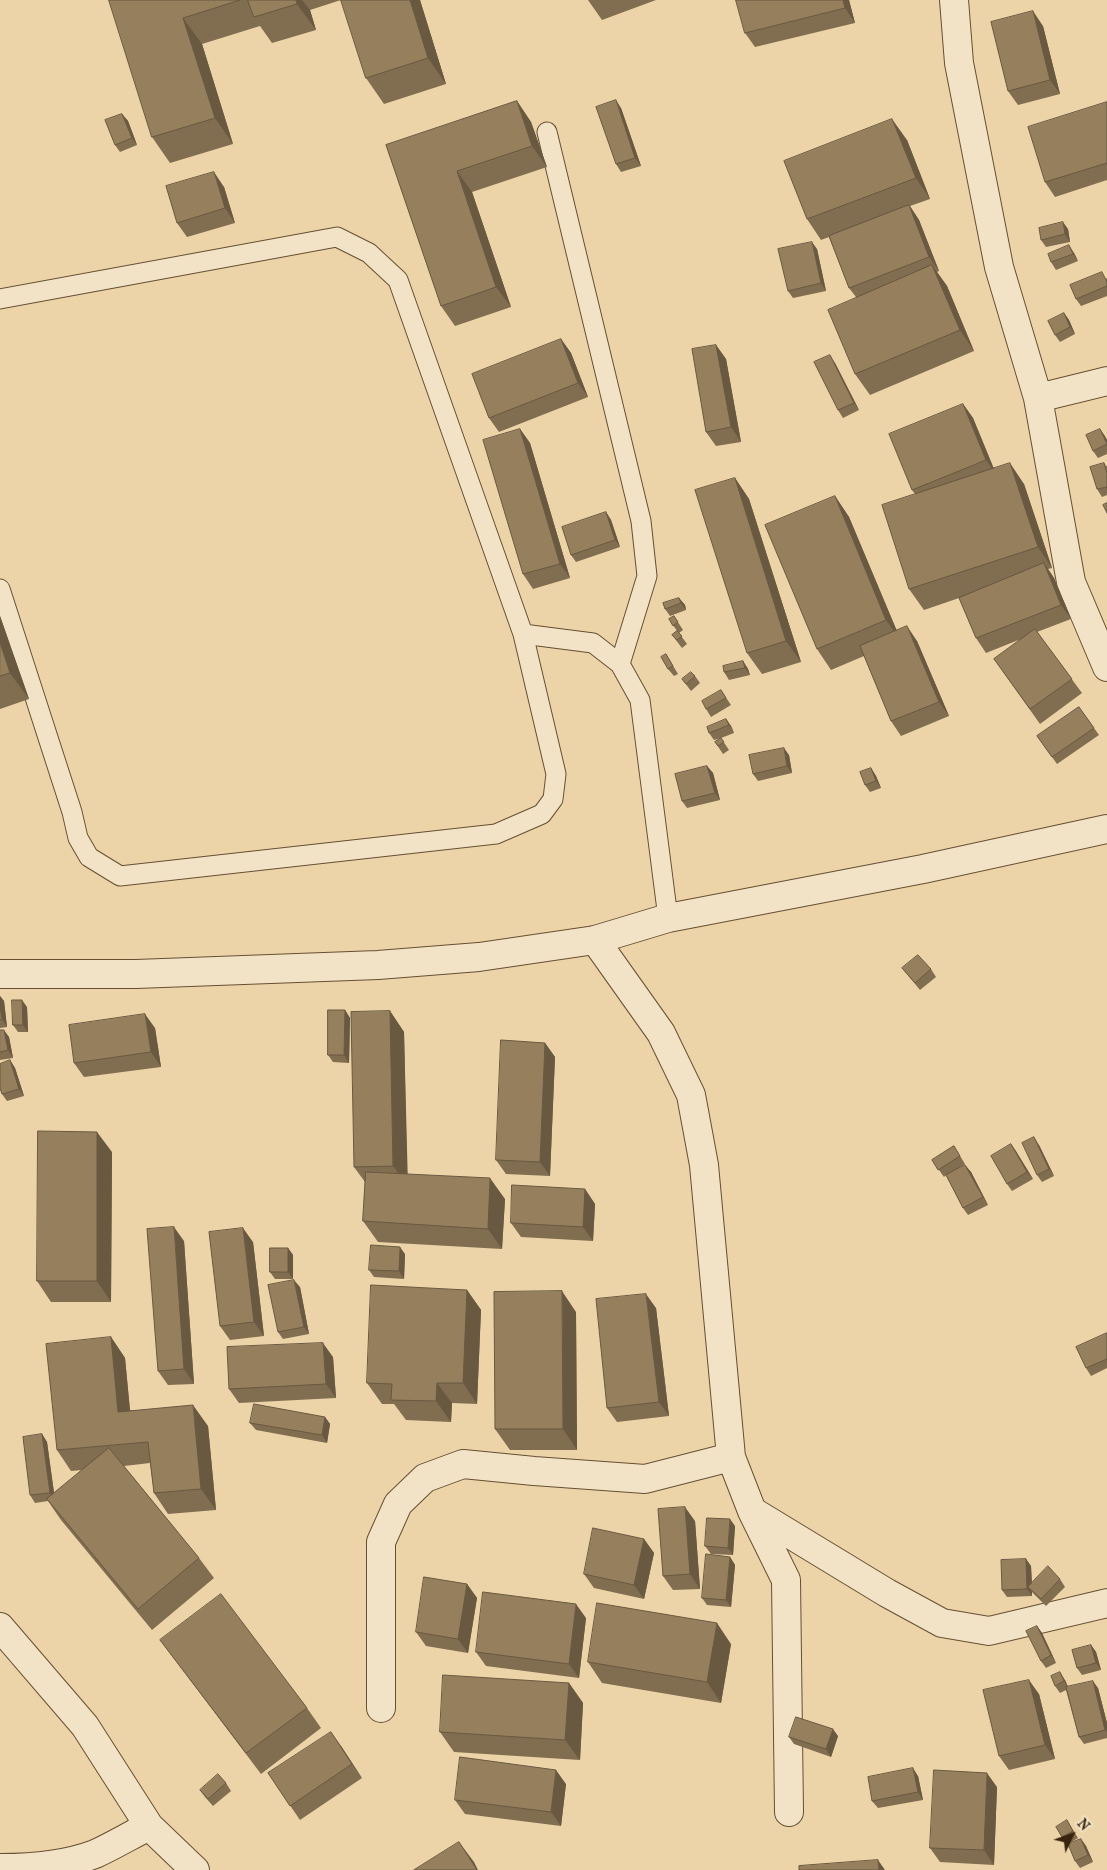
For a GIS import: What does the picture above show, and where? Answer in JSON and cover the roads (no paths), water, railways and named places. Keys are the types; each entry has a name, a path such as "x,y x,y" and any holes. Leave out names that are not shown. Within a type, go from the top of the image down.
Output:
{"street":[{"path":"954,0 959,62 999,267 1038,398 1071,582 1107,667"},
{"path":"1038,398 1107,381"},
{"path":"0,974 136,974 378,965 479,957 595,940 668,918 923,869 1107,829"},
{"path":"595,940 661,1033 691,1095 704,1165 731,1457 752,1511 786,1580 789,1812"},
{"path":"381,1708 381,1542 398,1504 425,1478 463,1464 534,1472 645,1479 731,1457"},
{"path":"752,1511 942,1624 989,1631 1107,1603"},
{"path":"0,1627 85,1726 149,1826 195,1870"},
{"path":"0,1868 22,1868 69,1861 94,1854 149,1826"}],"lane":[{"path":"547,132 641,520 647,576 620,664"},
{"path":"0,299 337,237 369,253 398,280 522,634 556,774 553,799 542,814 496,834 120,876 89,857 78,838 72,812 0,589"},
{"path":"522,634 593,643 620,664 640,700 668,918"}]}
